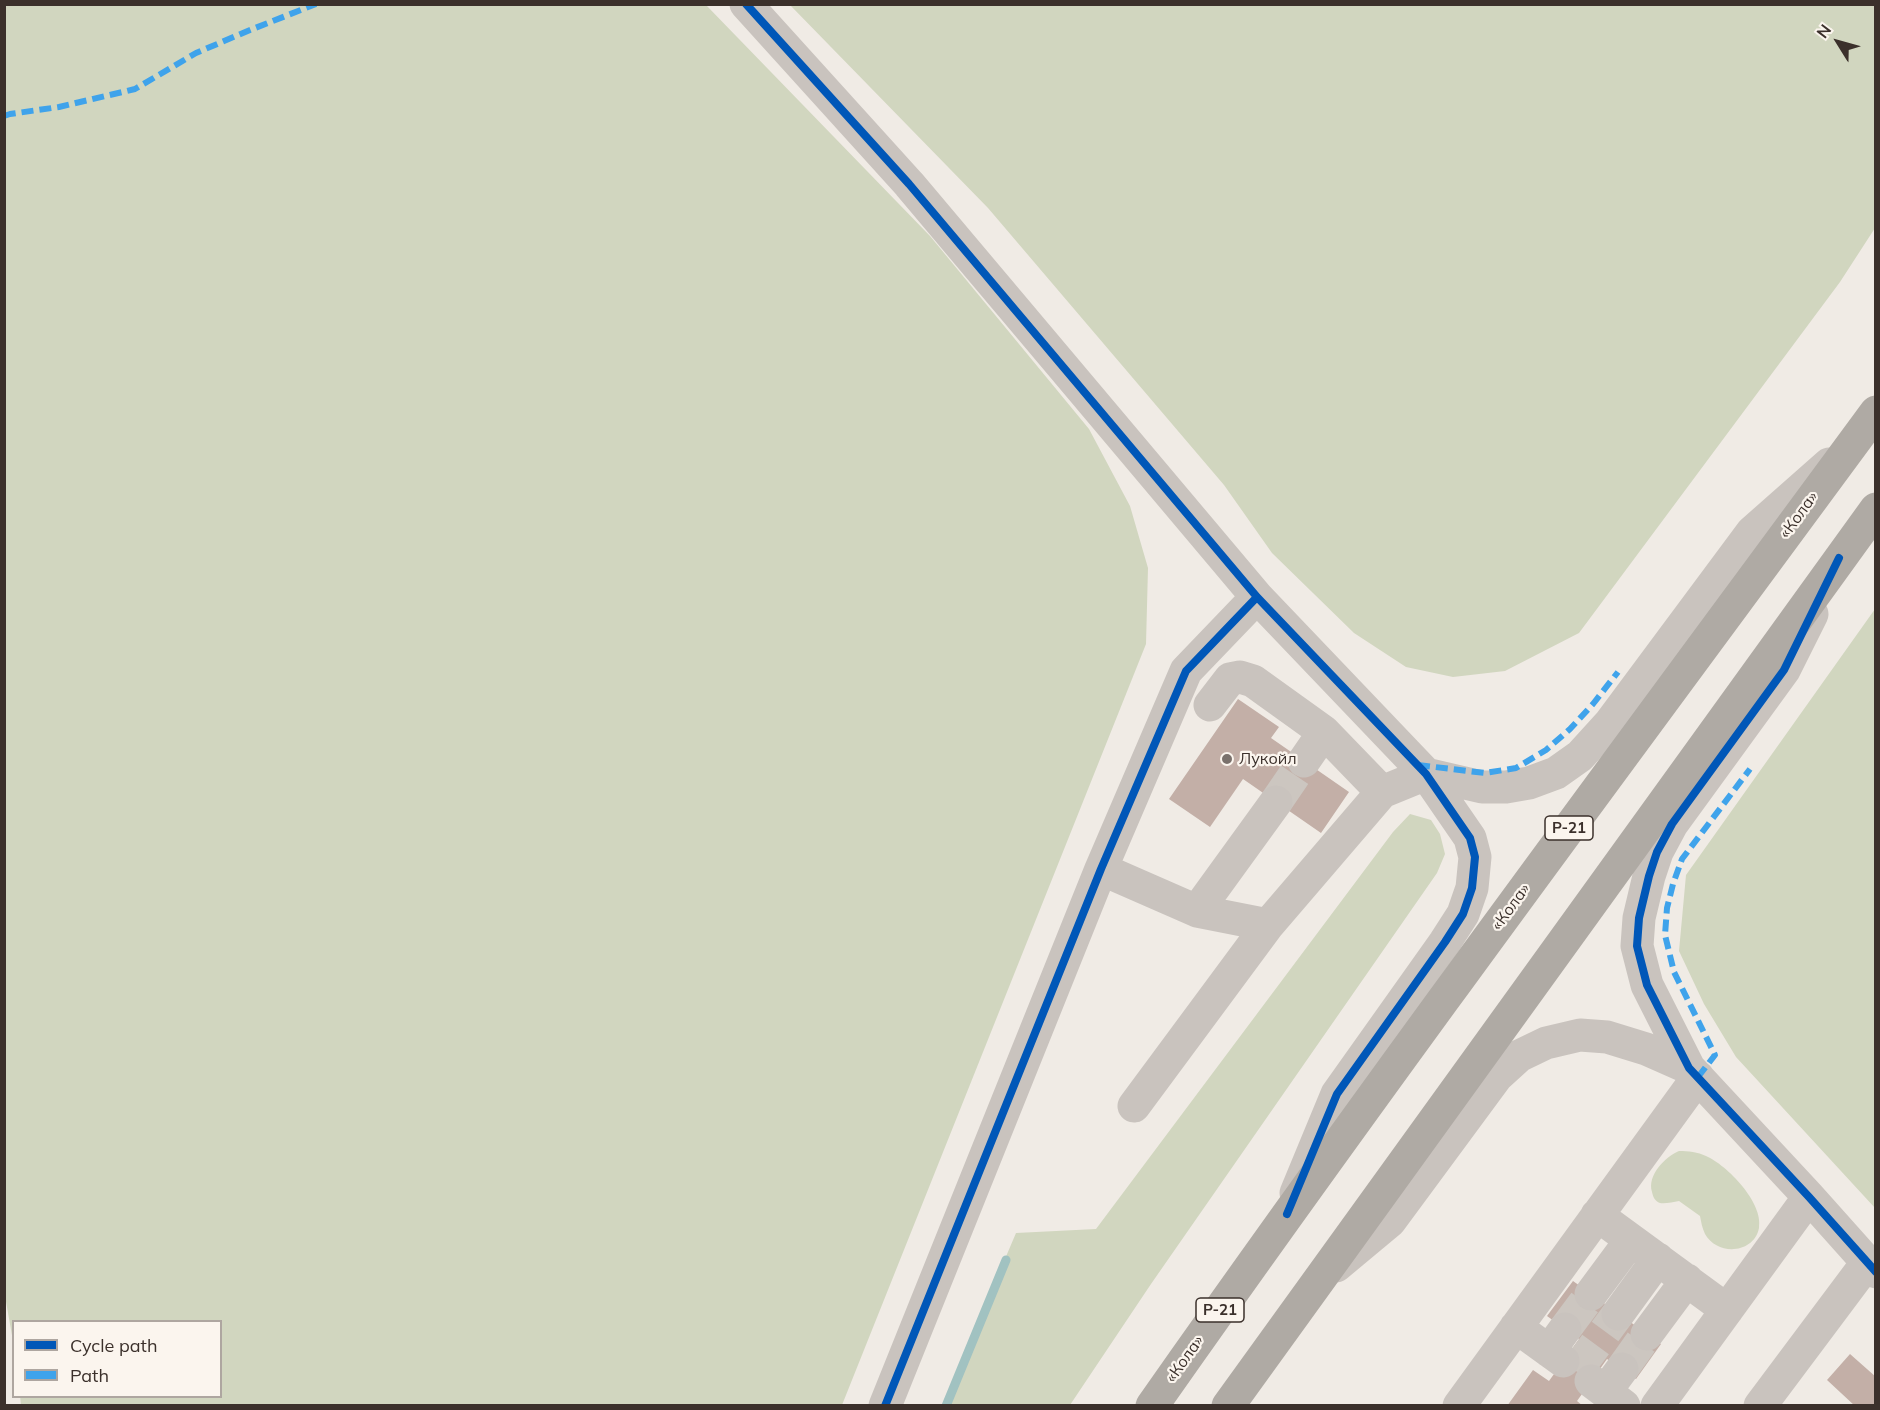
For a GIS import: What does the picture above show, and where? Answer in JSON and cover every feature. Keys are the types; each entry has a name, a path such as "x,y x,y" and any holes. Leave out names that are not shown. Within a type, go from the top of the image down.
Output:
{"highway":[{"name":"«Кола»","path":"1152,1406 1287,1214 1875,412"},
{"path":"1228,1406 1875,509"}],"street":[{"path":"746,4 909,184 1257,597 1426,774 1470,838 1475,857 1472,888 1463,914 1337,1094 1287,1214"},
{"path":"1134,1106 1268,925 1382,792 1426,774 1482,787 1506,787 1529,783 1556,773 1580,756 1610,723 1752,532 1853,443"},
{"path":"1760,1406 1871,1267 1694,1072 1647,985 1637,946 1639,918 1648,876 1657,852 1672,824 1784,670 1839,558"},
{"path":"885,1406 1101,869 1186,671 1257,597"},
{"path":"1210,705 1230,679 1240,677 1253,681 1324,732 1382,792"},
{"path":"1304,761 1324,732"},
{"path":"1197,911 1276,802"},
{"path":"1101,869 1197,911 1268,925"},
{"path":"1314,1285 1390,1221 1497,1076 1520,1056 1546,1043 1589,1035 1607,1037 1646,1049 1694,1072"},
{"path":"1459,1406 1597,1215 1694,1072"},
{"path":"1658,1406 1809,1197"},
{"path":"1597,1215 1727,1310"},
{"path":"1591,1294 1631,1240"},
{"path":"1618,1314 1658,1259"},
{"path":"1647,1334 1687,1280"},
{"path":"1516,1327 1559,1347"}],"green space":[{"path":"4,5 706,5 930,236 1089,429 1130,506 1148,568 1146,644 842,1405 21,1405 20,1398 222,1398 222,1320 12,1320 12,1335 5,1296"},
{"path":"790,5 1875,5 1875,228 1840,282 1579,633 1505,671 1453,677 1406,667 1354,633 1272,553 1224,485 988,208"},
{"path":"1875,609 1875,1208 1736,1057 1704,1004 1679,951 1686,875"},
{"path":"1410,814 1431,820 1440,834 1445,854 1437,873 1151,1284 1070,1405 943,1405 1016,1233 1096,1229 1393,832"},
{"path":"1679,1151 1700,1154 1715,1161 1742,1186 1756,1207 1759,1218 1756,1237 1750,1243 1735,1249 1718,1246 1705,1234 1700,1216 1679,1201 1662,1203 1654,1199 1651,1186 1658,1167"}],"building":[{"path":"1238,699 1279,727 1271,738 1349,792 1321,833 1243,779 1210,827 1169,799"},
{"path":"1573,1281 1661,1344 1636,1379 1607,1359 1577,1401 1583,1406 1507,1406 1533,1370 1549,1381 1579,1339 1547,1316"},
{"path":"1850,1354 1876,1377 1876,1406 1855,1406 1827,1380"}],"waterway":[{"path":"946,1406 1006,1260"}],"tunnel":[{"path":"1276,802 1304,761"},
{"path":"1565,1329 1591,1294"},
{"path":"1576,1371 1618,1314"},
{"path":"1622,1369 1647,1334"}],"marked path":[{"path":"4,116 59,107 135,89 196,53 316,4"},
{"path":"1418,765 1485,773 1516,768 1546,750 1570,729 1618,672"},
{"path":"1698,1077 1715,1055 1674,972 1665,935 1667,908 1682,859 1750,769"}],"cycle path":[{"path":"746,4 909,184 1257,597 1426,774 1470,838 1475,857 1472,888 1463,914 1337,1094 1287,1214"},
{"path":"1839,558 1784,670 1672,824 1657,852 1639,918 1637,946 1647,985 1689,1068 1876,1272"},
{"path":"885,1406 1101,869 1186,671 1257,597"}],"place":[{"name":"Лукойл","path":"1227,759"}]}
